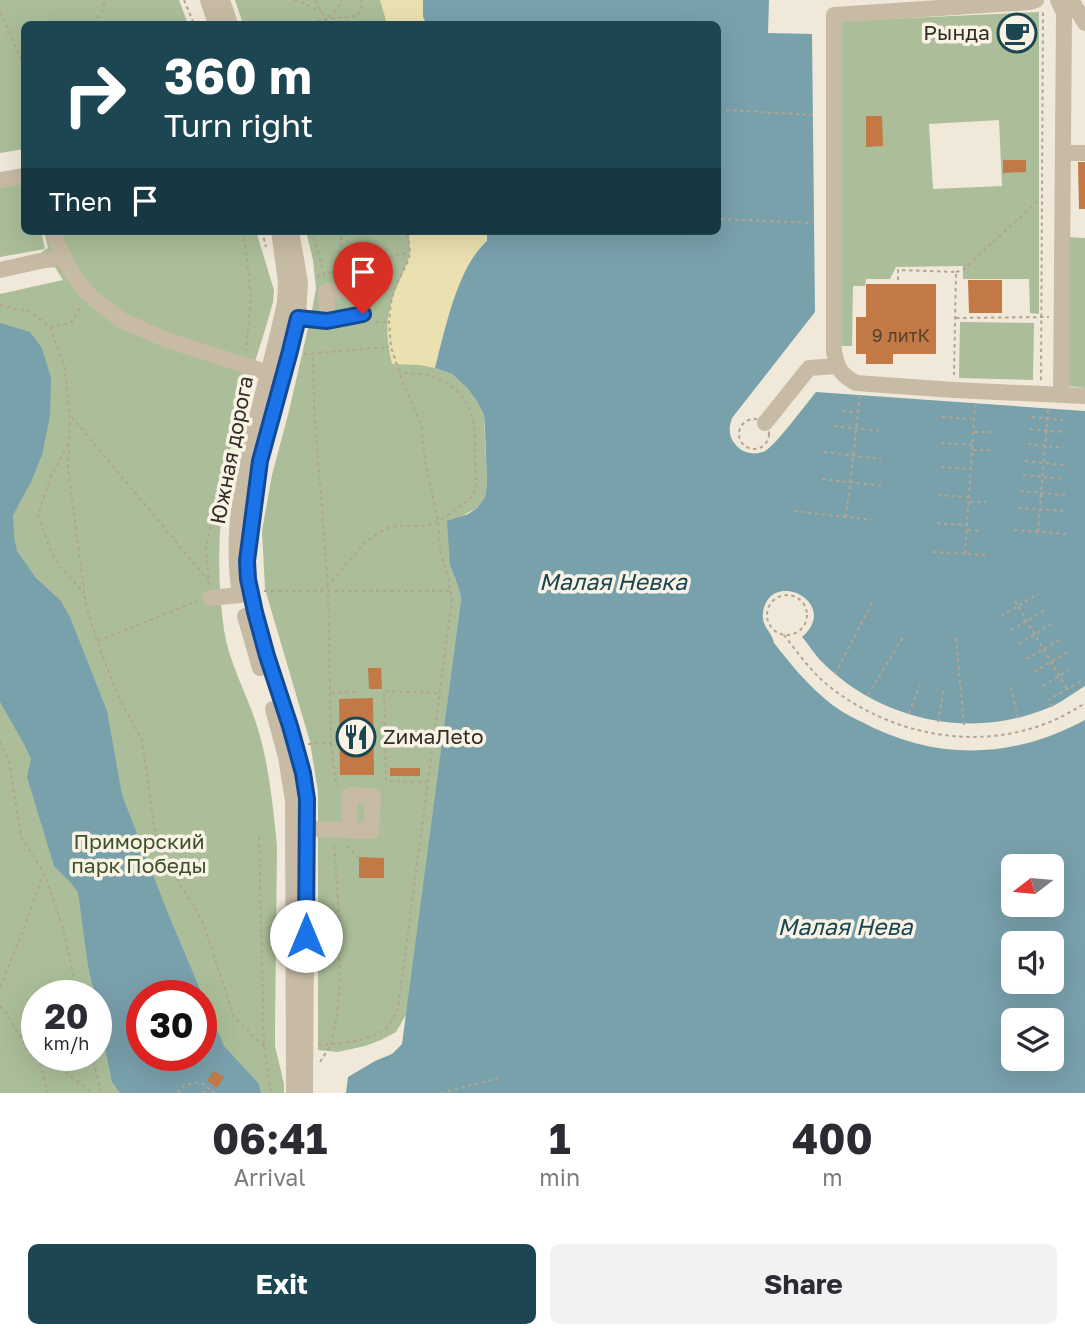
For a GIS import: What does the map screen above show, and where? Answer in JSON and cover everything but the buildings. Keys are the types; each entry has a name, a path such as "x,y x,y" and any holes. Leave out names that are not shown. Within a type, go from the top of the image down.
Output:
{"street":[{"path":"208,0 215,21"},
{"path":"222,0 229,21"},
{"path":"1058,0 1064,13 1061,395"},
{"path":"1071,0 1085,23"},
{"path":"1039,7 1029,2 834,8 834,352 837,366 844,376 856,383 954,390 1044,401 1061,395 1085,396"},
{"path":"1063,153 1085,153"},
{"path":"0,180 21,176"},
{"path":"54,235 71,272 88,294 121,320 167,340 276,376"},
{"name":"Южная дорога","path":"280,235 290,316"},
{"name":"Южная дорога","path":"293,235 300,282 276,376 260,461 247,561 251,593 267,656 297,751 307,799 300,828 305,1093"},
{"path":"0,270 63,257"},
{"path":"290,316 327,321 363,314 361,286 332,291 327,321"},
{"path":"765,423 809,368 837,366"},
{"path":"210,598 251,593"},
{"path":"300,828 371,831 373,796 350,795 351,830"},
{"name":"Южная дорога","path":"293,1093 304,1044"}],"path":[{"path":"95,21 102,12 105,0"},
{"path":"184,0 193,21"},
{"path":"294,0 321,12"},
{"path":"315,0 324,19"},
{"path":"319,21 334,13 342,0"},
{"path":"324,19 358,16 362,7 361,0"},
{"path":"1038,532 1047,418 1041,317 1039,7"},
{"path":"0,12 21,54"},
{"path":"726,110 813,115"},
{"path":"898,280 898,270 963,270 1041,199"},
{"path":"721,219 813,223"},
{"path":"97,641 210,598 206,547 244,364 251,297 243,235"},
{"path":"313,235 324,274 332,291"},
{"path":"332,291 341,235"},
{"path":"304,1044 331,1045 379,1033 387,1027 398,1008 452,600 441,554 421,424 391,347 391,302 409,259 408,235"},
{"path":"312,279 410,252"},
{"path":"954,390 956,272"},
{"path":"50,327 71,323 88,294"},
{"path":"0,305 31,312 50,327 64,365 70,415 68,468 86,605 118,695 142,740 157,847 202,920 234,1017 264,1046"},
{"path":"955,318 1041,317"},
{"path":"300,355 391,347"},
{"path":"313,354 314,407 328,586 331,743 336,783 350,795"},
{"path":"321,591 379,532 399,525 427,525 438,521 472,498 476,488 474,427 467,403 446,383 432,375 400,373"},
{"path":"846,517 860,395"},
{"path":"965,554 975,404"},
{"path":"842,411 858,412"},
{"path":"70,415 208,580"},
{"path":"942,417 974,419"},
{"path":"1032,417 1063,420"},
{"path":"752,419 765,423 769,433 764,445 755,449 742,444 739,434 743,424 752,419"},
{"path":"834,426 882,431"},
{"path":"1030,429 1063,432"},
{"path":"973,432 993,432"},
{"path":"69,443 50,478 38,515 50,550 60,566 85,594"},
{"path":"941,443 972,446"},
{"path":"1028,444 1064,448"},
{"path":"972,450 992,450"},
{"path":"824,452 881,458"},
{"path":"1025,461 1065,465"},
{"path":"941,467 971,470"},
{"path":"1023,475 1065,479"},
{"path":"822,480 884,486"},
{"path":"1020,491 1065,495"},
{"path":"938,495 969,497"},
{"path":"969,502 986,502"},
{"path":"1018,508 1066,511"},
{"path":"794,511 873,520"},
{"path":"937,523 967,525"},
{"path":"967,530 981,531"},
{"path":"1014,530 1066,534"},
{"path":"933,552 985,555"},
{"path":"251,593 451,591"},
{"path":"1001,616 1038,594"},
{"path":"784,635 797,633 804,627 807,619 803,603 790,595 782,596 770,605 767,614 770,626 784,635 814,672 844,697 878,716 924,733 964,737 1010,733 1060,718 1085,703"},
{"path":"835,674 874,599"},
{"path":"1015,601 1067,689"},
{"path":"1011,630 1045,610"},
{"path":"1018,644 1053,623"},
{"path":"868,695 903,637"},
{"path":"956,638 964,725"},
{"path":"1026,659 1061,639"},
{"path":"1034,673 1068,652"},
{"path":"1043,686 1072,668"},
{"path":"1052,707 1048,700 1081,681"},
{"path":"909,713 920,685"},
{"path":"1011,687 1018,718"},
{"path":"938,722 944,689"},
{"path":"428,782 386,781 384,691 440,693"},
{"path":"330,693 358,692"},
{"path":"385,736 434,736"},
{"path":"0,742 9,761 21,837 44,873 62,925 74,980"},
{"path":"297,751 331,743"},
{"path":"319,1065 331,1045 340,980 333,829"},
{"path":"259,837 264,1046 271,1093"},
{"path":"0,987 44,873"},
{"path":"0,1006 21,1036"},
{"path":"42,1071 48,1093"},
{"path":"64,1071 92,1093"},
{"path":"96,1071 101,1093"},
{"path":"442,1093 499,1078"},
{"path":"179,1093 184,1085 200,1082 215,1093"},
{"path":"203,1093 207,1087"}],"green space":[{"path":"0,0 179,0 187,21 21,21 21,150 0,153"},
{"path":"235,0 423,0 425,21 242,21"},
{"path":"1039,12 1039,314 1030,313 1029,279 963,279 963,266 896,267 890,279 866,279 865,286 853,286 852,346 841,346 841,21","holes":["999,120 1002,186 933,189 929,124"]},
{"path":"21,182 21,235 42,235 45,249 0,257 0,186"},
{"name":"Приморский парк Победы","path":"45,235 257,235 274,290 273,302 232,440 223,494 219,576 226,642 257,726 272,800 277,846 275,1046 284,1093 0,1093 0,294 63,280 55,267 46,268 42,252 48,248"},
{"path":"307,235 485,235 457,292 445,325 435,368 452,374 467,388 484,415 487,484 485,497 477,508 454,520 450,565 461,599 407,1013 396,1032 365,1046 338,1052 318,1050 318,792 310,742 265,589 262,531 272,475 312,311 316,288"},
{"path":"1067,237 1085,238 1085,388 1067,386"},
{"path":"960,322 1034,323 1033,380 959,378"}],"sand":[{"path":"380,0 423,0 425,21 386,21"},
{"path":"408,235 487,235 487,241 460,283 435,368 392,364 387,329 389,312 409,257"}],"water":[{"path":"423,0 769,0 768,33 812,34 815,312 732,418 730,435 741,450 748,453 765,451 816,392 1085,411 1085,686 1067,698 1019,718 989,723 929,719 899,711 872,699 822,662 802,637 812,624 814,612 809,602 800,595 789,591 777,592 768,599 763,618 774,643 804,679 828,702 860,721 916,743 944,749 1001,748 1029,743 1085,720 1085,1093 346,1093 348,1077 392,1054 402,1044 461,599 450,565 447,521 477,508 485,497 487,484 484,415 467,388 452,374 435,368 454,300 468,267 487,241 487,235 721,235 721,21 425,21"},
{"path":"0,323 30,332 42,348 51,378 50,416 42,455 13,515 17,551 36,578 61,601 70,617 107,711 122,795 196,980 126,980 126,1071 217,1071 217,1029 224,1046 259,1084 261,1093 120,1093 112,1082 110,1071 112,1071 112,980 91,980 78,892 54,866 27,777 31,759 0,702"}],"place":[{"name":"Рында","path":"1017,33"},
{"name":"ZимаЛеtо","path":"356,737"}],"route":[{"path":"306,936 307,799 290,726 255,612 248,579 249,536 260,461 298,318 327,321 363,314"}],"water label":[{"name":"Малая Невка","path":"613,582"},
{"name":"Малая Нева","path":"845,927"}]}
